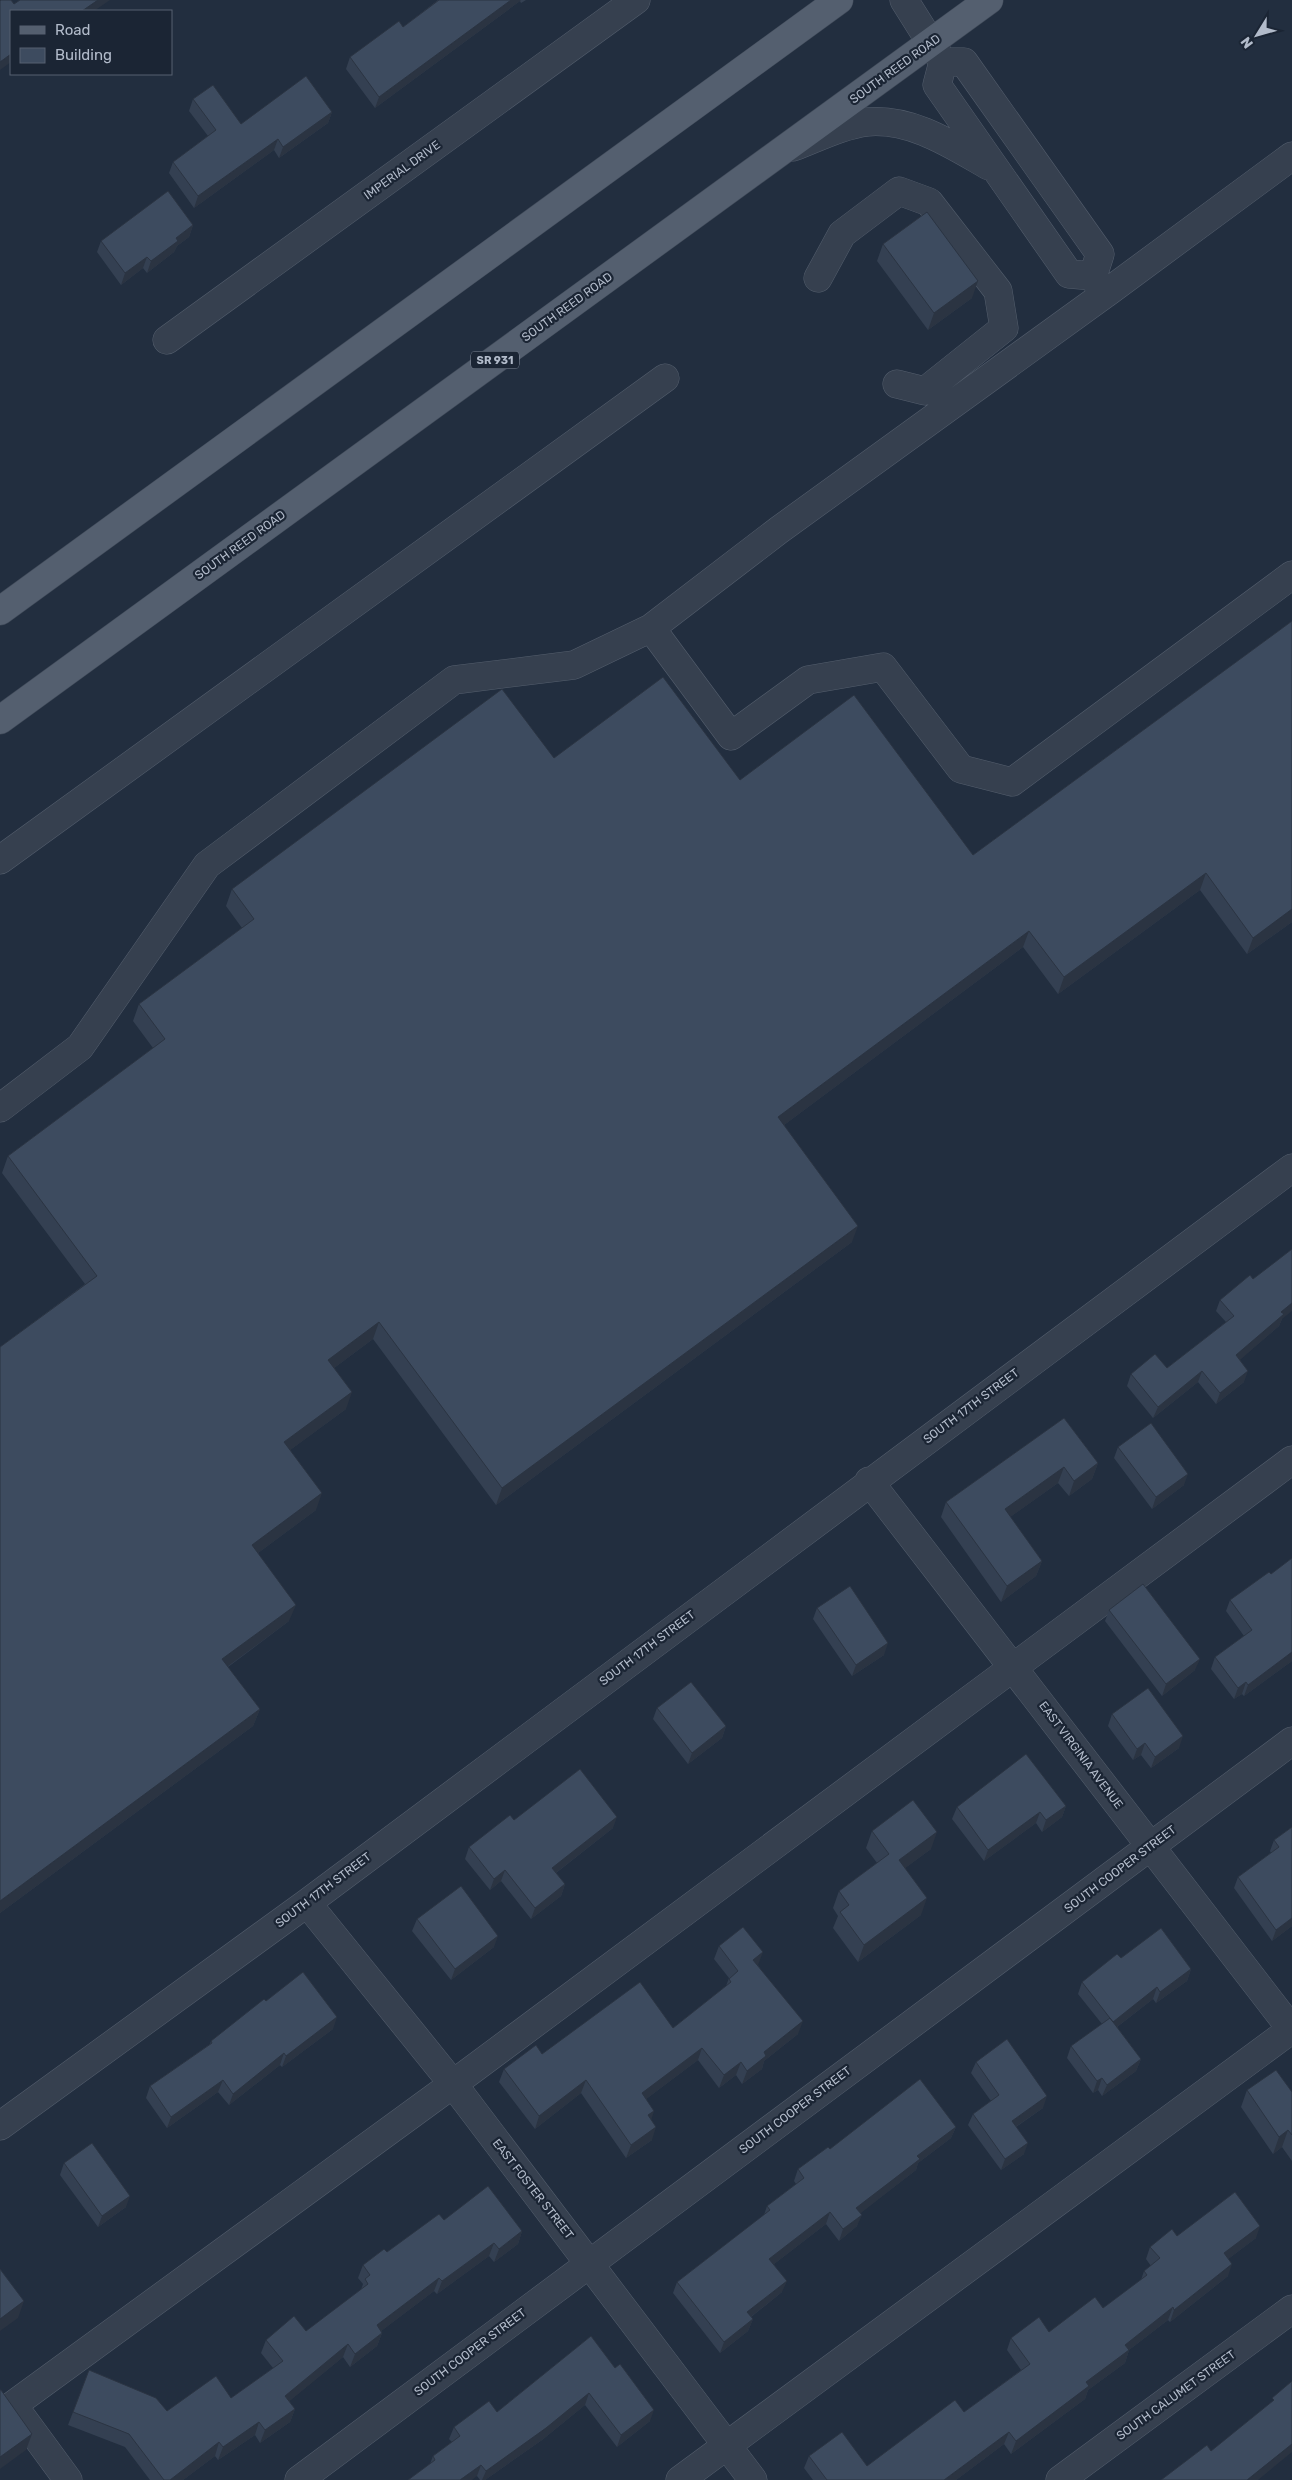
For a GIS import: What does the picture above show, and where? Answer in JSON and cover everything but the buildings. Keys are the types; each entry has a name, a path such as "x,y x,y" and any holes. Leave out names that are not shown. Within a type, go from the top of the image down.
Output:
{"main road":[{"path":"0,611 839,0"},
{"name":"SOUTH REED ROAD","path":"0,720 782,151 938,52 989,0"}],"street":[{"name":"IMPERIAL DRIVE","path":"167,340 636,0"},
{"path":"904,0 938,52 964,62 1100,254 1099,285"},
{"path":"938,52 936,85 1069,274 1099,285"},
{"path":"782,151 846,127 866,122 886,122 927,132 998,172"},
{"path":"0,1108 80,1048 207,865 454,680 574,665 651,628 1099,285 1292,156"},
{"path":"818,278 842,234 899,191 929,202 998,291 1004,328 925,390 897,384"},
{"path":"0,860 665,378"},
{"path":"651,628 731,736 808,680 884,667 961,769 1012,782 1292,575"},
{"name":"SOUTH 17TH STREET","path":"0,2126 307,1903 869,1481 1292,1168"},
{"path":"68,2480 13,2405 452,2084 1292,1460"},
{"name":"EAST VIRGINIA AVENUE","path":"869,1481 1292,2029"},
{"name":"SOUTH COOPER STREET","path":"299,2480 1292,1741"},
{"name":"EAST FOSTER STREET","path":"307,1903 452,2084 590,2263 752,2480"},
{"path":"680,2480 1292,2029"},
{"name":"SOUTH CALUMET STREET","path":"1060,2480 1292,2309"}]}
